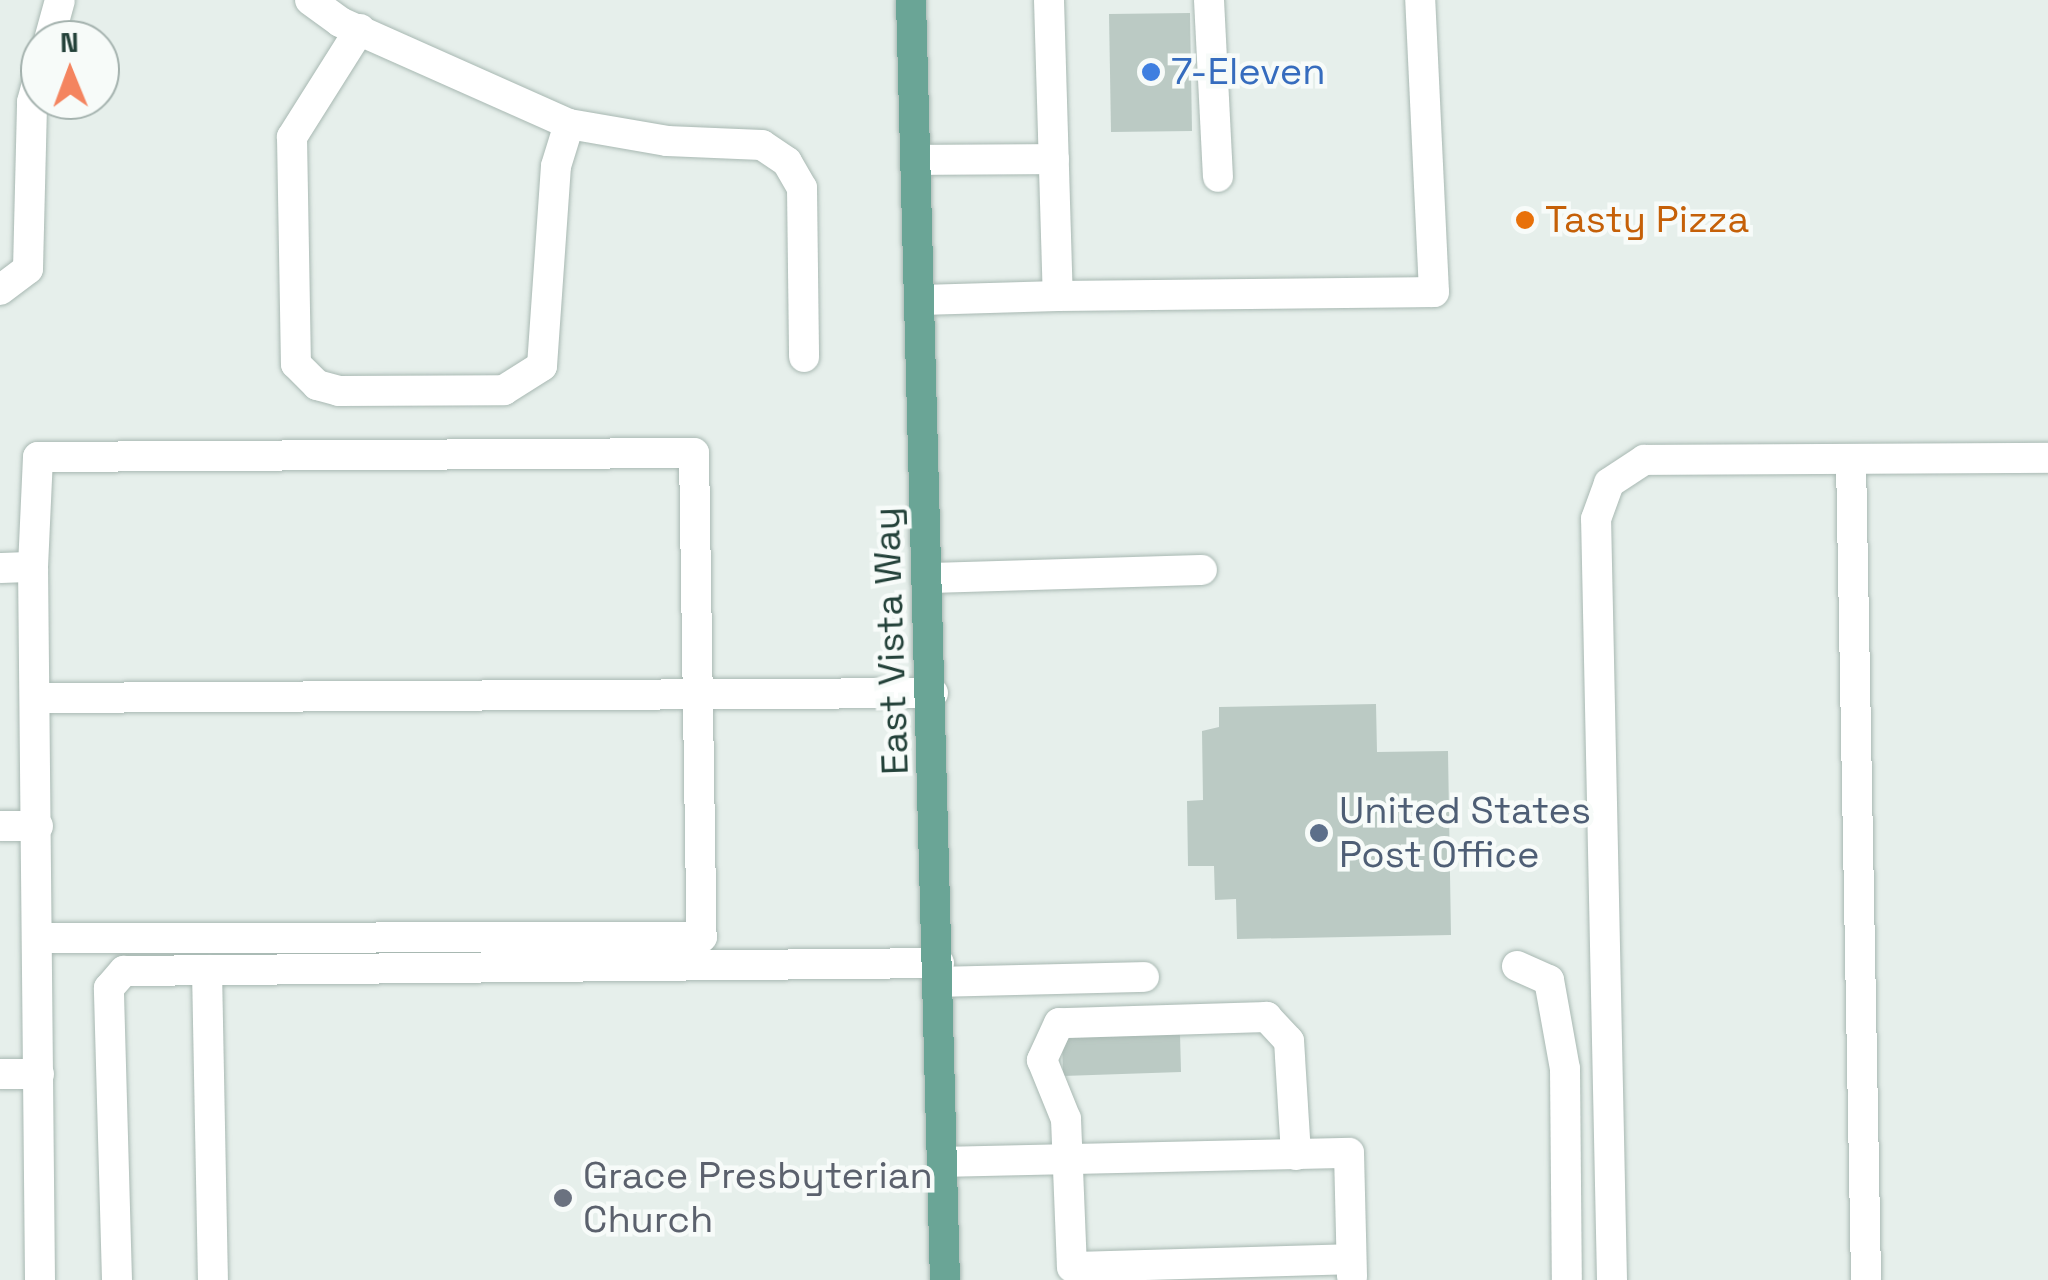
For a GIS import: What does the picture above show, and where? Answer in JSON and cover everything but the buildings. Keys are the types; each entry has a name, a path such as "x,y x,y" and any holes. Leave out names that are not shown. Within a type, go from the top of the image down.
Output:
{"main road":[{"name":"East Vista Way","path":"911,0 933,693 945,1280"}],"lane":[{"path":"310,0 360,30 569,124 668,141 762,146 787,162 802,188 804,357"},
{"path":"1049,0 1058,296"},
{"path":"1208,0 1218,178"},
{"path":"920,300 1434,292 1420,0"},
{"path":"360,30 292,137 296,364 318,385 338,391 504,390 542,366 556,166 569,124"},
{"path":"0,290 28,269 32,120"},
{"path":"916,160 1054,159"},
{"path":"40,938 702,937 694,453 38,456 33,567 40,938 40,1280"},
{"path":"1612,1280 1596,519 1610,483 1644,460 2048,458"},
{"path":"1851,460 1866,1280"},
{"path":"0,568 33,567"},
{"path":"929,578 1202,570"},
{"path":"36,698 933,693"},
{"path":"0,826 38,826"},
{"path":"1517,966 1549,980 1564,1069 1567,1280"},
{"path":"207,970 212,1280"},
{"path":"117,1280 109,988 124,971 939,972 1144,977"},
{"path":"942,1162 1068,1159 1296,1155 1349,1153 1352,1270 1063,1273 1068,1159 1066,1119 1042,1060 1059,1023 1267,1017 1289,1040 1296,1155"},
{"path":"0,1074 38,1074"}],"place":[{"name":"7-Eleven","path":"1151,72"},
{"name":"Tasty Pizza","path":"1525,220"},
{"name":"United States Post Office","path":"1319,833"},
{"name":"Grace Presbyterian Church","path":"563,1198"}]}
